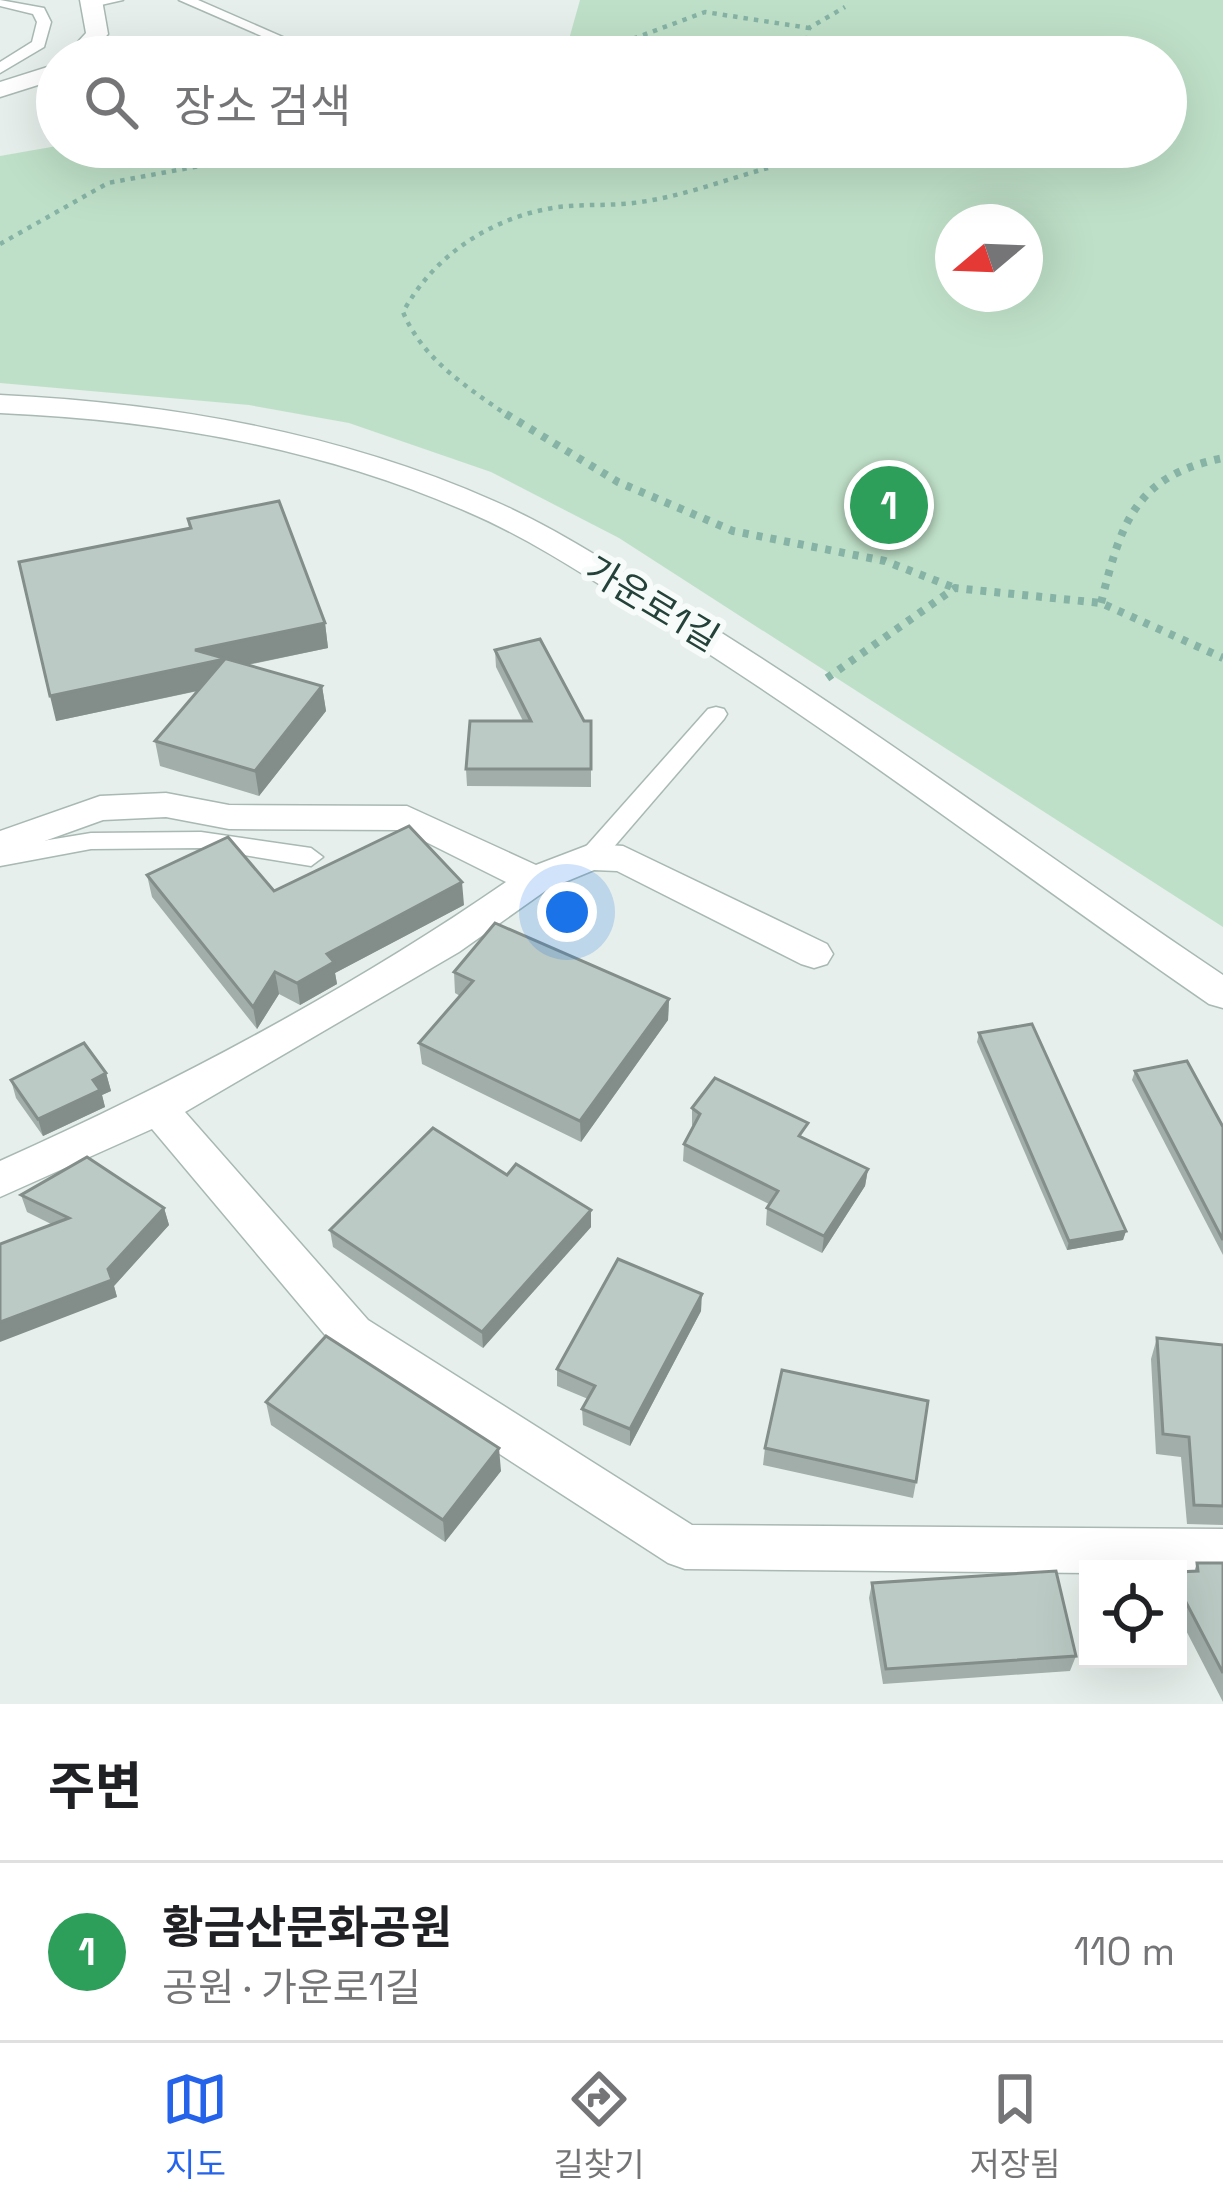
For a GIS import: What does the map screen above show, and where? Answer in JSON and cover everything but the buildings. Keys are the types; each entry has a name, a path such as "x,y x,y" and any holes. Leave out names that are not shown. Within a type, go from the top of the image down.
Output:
{"street":[{"path":"95,36 100,1"},
{"path":"0,90 36,78"},
{"name":"가운로1길","path":"0,404 91,406 212,423 316,446 465,499 592,568 802,696 1115,923 1223,994"},
{"path":"0,844 100,808 166,805 229,817 407,818 535,880"},
{"path":"0,1180 158,1108 446,941 535,880 591,857 623,859 814,954"},
{"path":"158,1108 352,1334 685,1546 1223,1552"}],"lane":[{"path":"186,0 272,36"},
{"path":"0,2 39,11 44,22 41,36"},
{"path":"0,68 36,46"},
{"path":"591,857 716,714"},
{"path":"0,857 91,842 201,840 310,857"}],"path":[{"path":"639,36 705,11 809,28 845,7"},
{"path":"808,36 809,28"},
{"path":"0,244 108,183 189,168"},
{"path":"768,169 636,203 560,206 515,217 468,240 422,277 403,312 415,341 463,384 530,431 618,482 733,531 885,560 956,587 1101,603 1223,658"},
{"path":"1101,603 1126,517 1165,479 1223,458"},
{"path":"802,696 956,587"}],"green space":[{"path":"580,0 1223,0 1223,927 619,538 491,472 349,423 249,405 0,383 0,156 36,150 36,168 1187,168 1187,36 570,36"}],"place":[{"name":"황금산문화공원","path":"889,505"}]}
